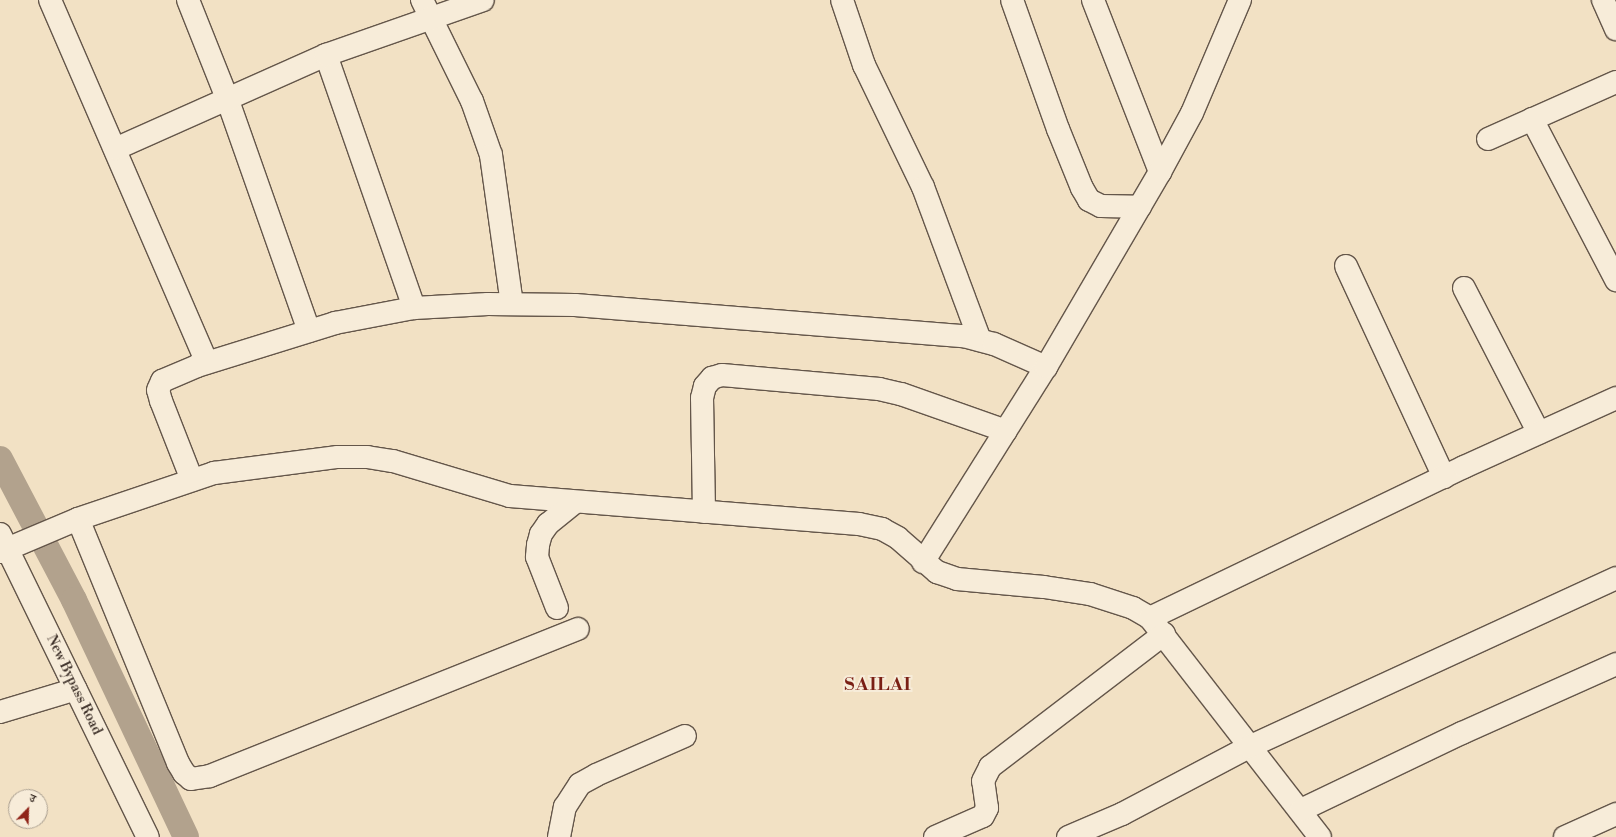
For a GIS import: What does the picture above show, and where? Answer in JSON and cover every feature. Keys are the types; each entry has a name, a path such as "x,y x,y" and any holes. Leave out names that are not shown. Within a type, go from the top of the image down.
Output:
{"street":[{"path":"50,0 207,363"},
{"path":"188,0 226,98 309,331"},
{"path":"115,149 426,9 483,0"},
{"path":"842,0 864,65 923,187 980,340"},
{"path":"1012,0 1058,130 1082,188 1090,200 1101,206 1140,207"},
{"path":"1093,0 1160,172"},
{"path":"923,562 1046,367 1160,172 1192,113 1240,0"},
{"path":"1603,0 1616,29"},
{"path":"426,9 472,102 491,156 512,304"},
{"path":"326,55 414,308"},
{"path":"1488,139 1616,82"},
{"path":"1532,119 1616,280"},
{"path":"1346,266 1444,477"},
{"path":"1464,288 1539,433"},
{"path":"192,480 158,390 162,381 207,363 309,331 362,317 414,308 512,304 681,312 980,340 1046,367"},
{"path":"704,512 702,398 705,386 712,378 722,375 879,389 901,394 1006,431"},
{"path":"1150,618 1444,477 1616,398"},
{"path":"3,545 30,540 78,519 192,480 238,469 338,457 367,457 426,469 510,496 859,524 882,529 898,538 923,562 937,572 957,579 1044,586 1090,594 1133,608 1150,618 1164,634 1249,747 1301,810 1320,837"},
{"path":"557,608 537,557 538,546 541,534 548,524 575,502"},
{"path":"78,519 178,763 184,773 191,779 210,776 578,629"},
{"name":"New Bypass Road","path":"3,545 76,689 148,837"},
{"path":"1068,837 1102,830 1249,747 1616,578"},
{"path":"935,837 983,816 987,808 983,781 990,767 1164,634"},
{"path":"1301,810 1462,733 1616,664"},
{"path":"0,712 76,689"},
{"path":"560,837 565,807 580,784 596,775 685,736"},
{"path":"1565,837 1616,814"}],"waterway":[{"path":"0,459 74,600 186,837"}],"district":[{"name":"SAILAI","path":"878,685"}]}
